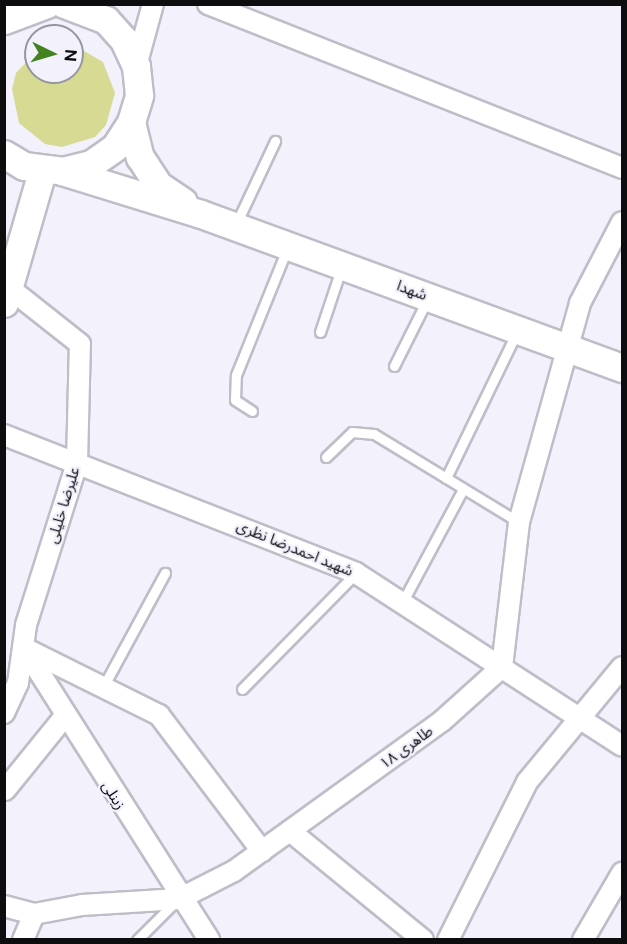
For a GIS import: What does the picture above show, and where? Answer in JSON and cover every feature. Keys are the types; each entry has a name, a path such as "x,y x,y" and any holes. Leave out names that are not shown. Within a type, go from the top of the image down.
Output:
{"main road":[{"path":"7,15 47,4"},
{"path":"52,171 91,164 115,147 131,122 139,95 136,66 124,40 106,20 64,4"},
{"path":"121,4 124,40"},
{"path":"131,122 140,157 158,185 201,214"},
{"path":"5,156 201,214"},
{"path":"8,282 52,171"},
{"name":"شهدا","path":"201,214 622,368"}],"street":[{"path":"136,66 153,4"},
{"path":"208,4 622,168"},
{"path":"502,667 519,522 580,303 620,231"},
{"name":"علیرضا خلیلی","path":"4,713 24,648 26,625 77,463 80,344 8,282"},
{"name":"شهید احمدرضا نظری","path":"4,435 356,573 403,601 622,746"},
{"path":"24,648 159,715 262,851"},
{"name":"زینلی","path":"24,648 179,899 209,939"},
{"name":"طاهری ۱۸","path":"4,906 34,914 82,905 179,899 262,851 290,831 442,721 502,667"},
{"path":"451,938 527,782 622,668"},
{"path":"5,790 65,716"},
{"path":"290,831 423,939"},
{"path":"583,939 622,873"},
{"path":"23,939 34,914"}],"lane":[{"path":"235,226 275,141"},
{"path":"252,411 235,400 236,375 288,245"},
{"path":"320,332 342,265"},
{"path":"394,366 429,296"},
{"path":"446,478 519,329"},
{"path":"326,457 352,432 374,434 519,522"},
{"path":"403,601 463,489"},
{"path":"103,687 165,573"},
{"path":"242,689 356,573"},
{"path":"137,939 179,899"}],"green space":[{"path":"84,51 103,62 115,93 106,125 95,137 62,147 45,144 19,123 12,89 16,73 24,65 24,84 84,84"}]}
